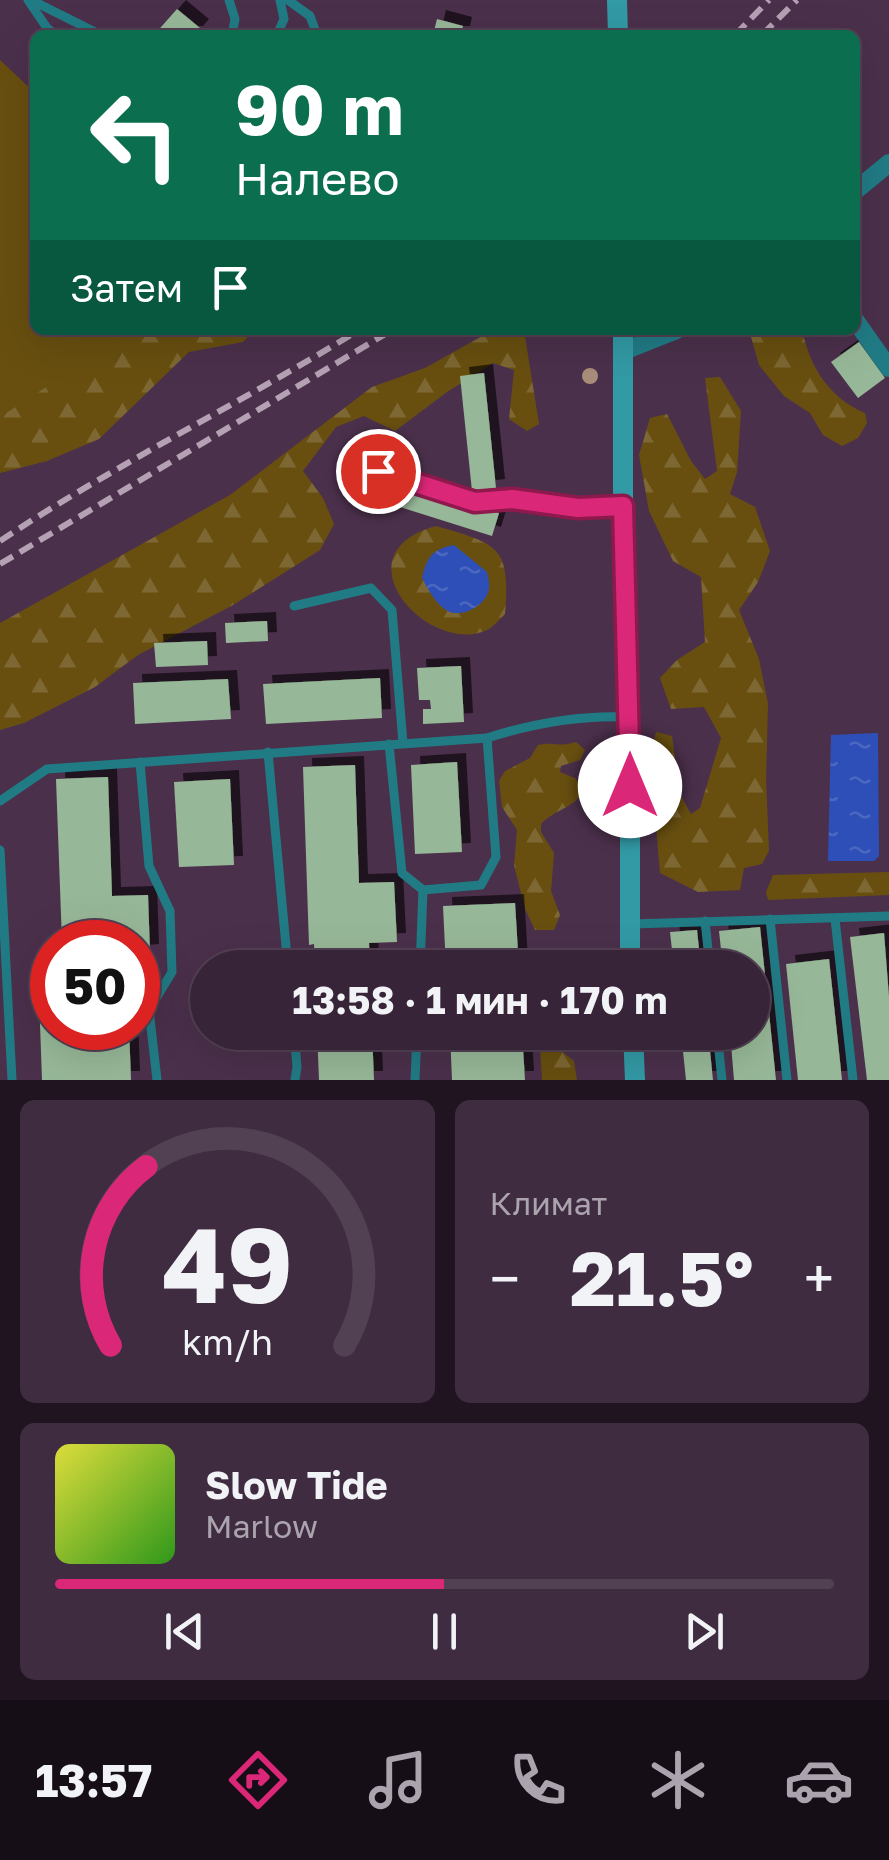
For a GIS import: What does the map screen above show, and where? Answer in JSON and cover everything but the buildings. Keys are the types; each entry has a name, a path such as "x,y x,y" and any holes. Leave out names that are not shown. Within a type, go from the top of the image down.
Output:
{"main road":[{"path":"618,0 618,30"},
{"path":"624,340 630,950"},
{"path":"634,1050 635,1080"}],"street":[{"path":"860,187 889,163"},
{"path":"860,327 889,368"},
{"path":"624,340 650,335"}],"lane":[{"path":"30,0 49,30"},
{"path":"30,0 90,30"},
{"path":"228,0 235,19 233,30"},
{"path":"279,30 284,19 280,0"},
{"path":"288,0 310,16 315,30"},
{"path":"378,471 475,502 512,499 578,508 623,506"},
{"path":"294,606 371,588 392,610 403,743"},
{"path":"0,801 47,769 487,738 524,726 588,715 630,716"},
{"path":"390,744 402,873 423,890 481,885 496,857 487,738"},
{"path":"268,752 286,950"},
{"path":"140,762 149,866 170,911 172,972 149,1010 158,1080"},
{"path":"0,850 12,1080"},
{"path":"421,950 423,890"},
{"path":"629,924 889,916"},
{"path":"770,918 788,1080"},
{"path":"835,919 853,1080"},
{"path":"704,921 708,950"},
{"path":"294,1050 295,1080"},
{"path":"416,1080 417,1050"},
{"path":"718,1050 722,1080"}],"green space":[{"path":"0,60 30,88 30,335 126,335 0,417"},
{"path":"99,335 249,335 243,342 189,352 99,439 47,461 0,473 0,400"},
{"path":"484,335 525,335 539,424 527,431 509,419 514,370 493,363 395,431 364,416 336,427 303,471 323,498 334,524 320,550 233,605 138,655 95,687 24,723 0,730 0,623 230,495 372,387 425,368"},
{"path":"750,335 803,335 824,381 842,400 865,413 867,423 858,438 842,446 823,435 810,413 784,396 759,365"},
{"path":"720,377 741,411 737,472 730,494 755,507 770,551 758,582 739,610 759,659 768,704 769,851 762,864 744,868 740,890 698,892 660,873 650,756 656,732 672,736 680,794 691,814 700,808 721,738 704,707 671,709 660,678 677,660 705,642 701,577 673,561 649,511 639,455 650,418 667,414 691,461 705,479 717,471 705,378"},
{"path":"436,526 487,544 502,561 505,614 487,630 464,634 440,629 402,599 392,578 393,558 407,540"},
{"path":"576,742 585,750 580,760 561,766 560,772 575,778 584,790 575,801 541,824 541,832 554,853 551,891 560,915 554,930 535,930 525,909 514,865 517,830 502,807 499,781 505,771 530,758 538,745"},
{"path":"889,872 889,895 768,900 766,892 773,875"},
{"path":"540,1050 560,1050 574,1061 577,1080 542,1080"}],"water":[{"path":"454,545 487,572 489,584 479,605 458,613 438,604 422,578 432,555"},
{"path":"878,733 879,856 874,861 828,861 831,735"}],"railway":[{"path":"740,30 769,0"},
{"path":"767,30 797,0"},
{"path":"0,541 351,335"},
{"path":"0,564 384,335"}],"route":[{"path":"378,471 475,502 512,499 578,508 623,506 630,786"}]}
